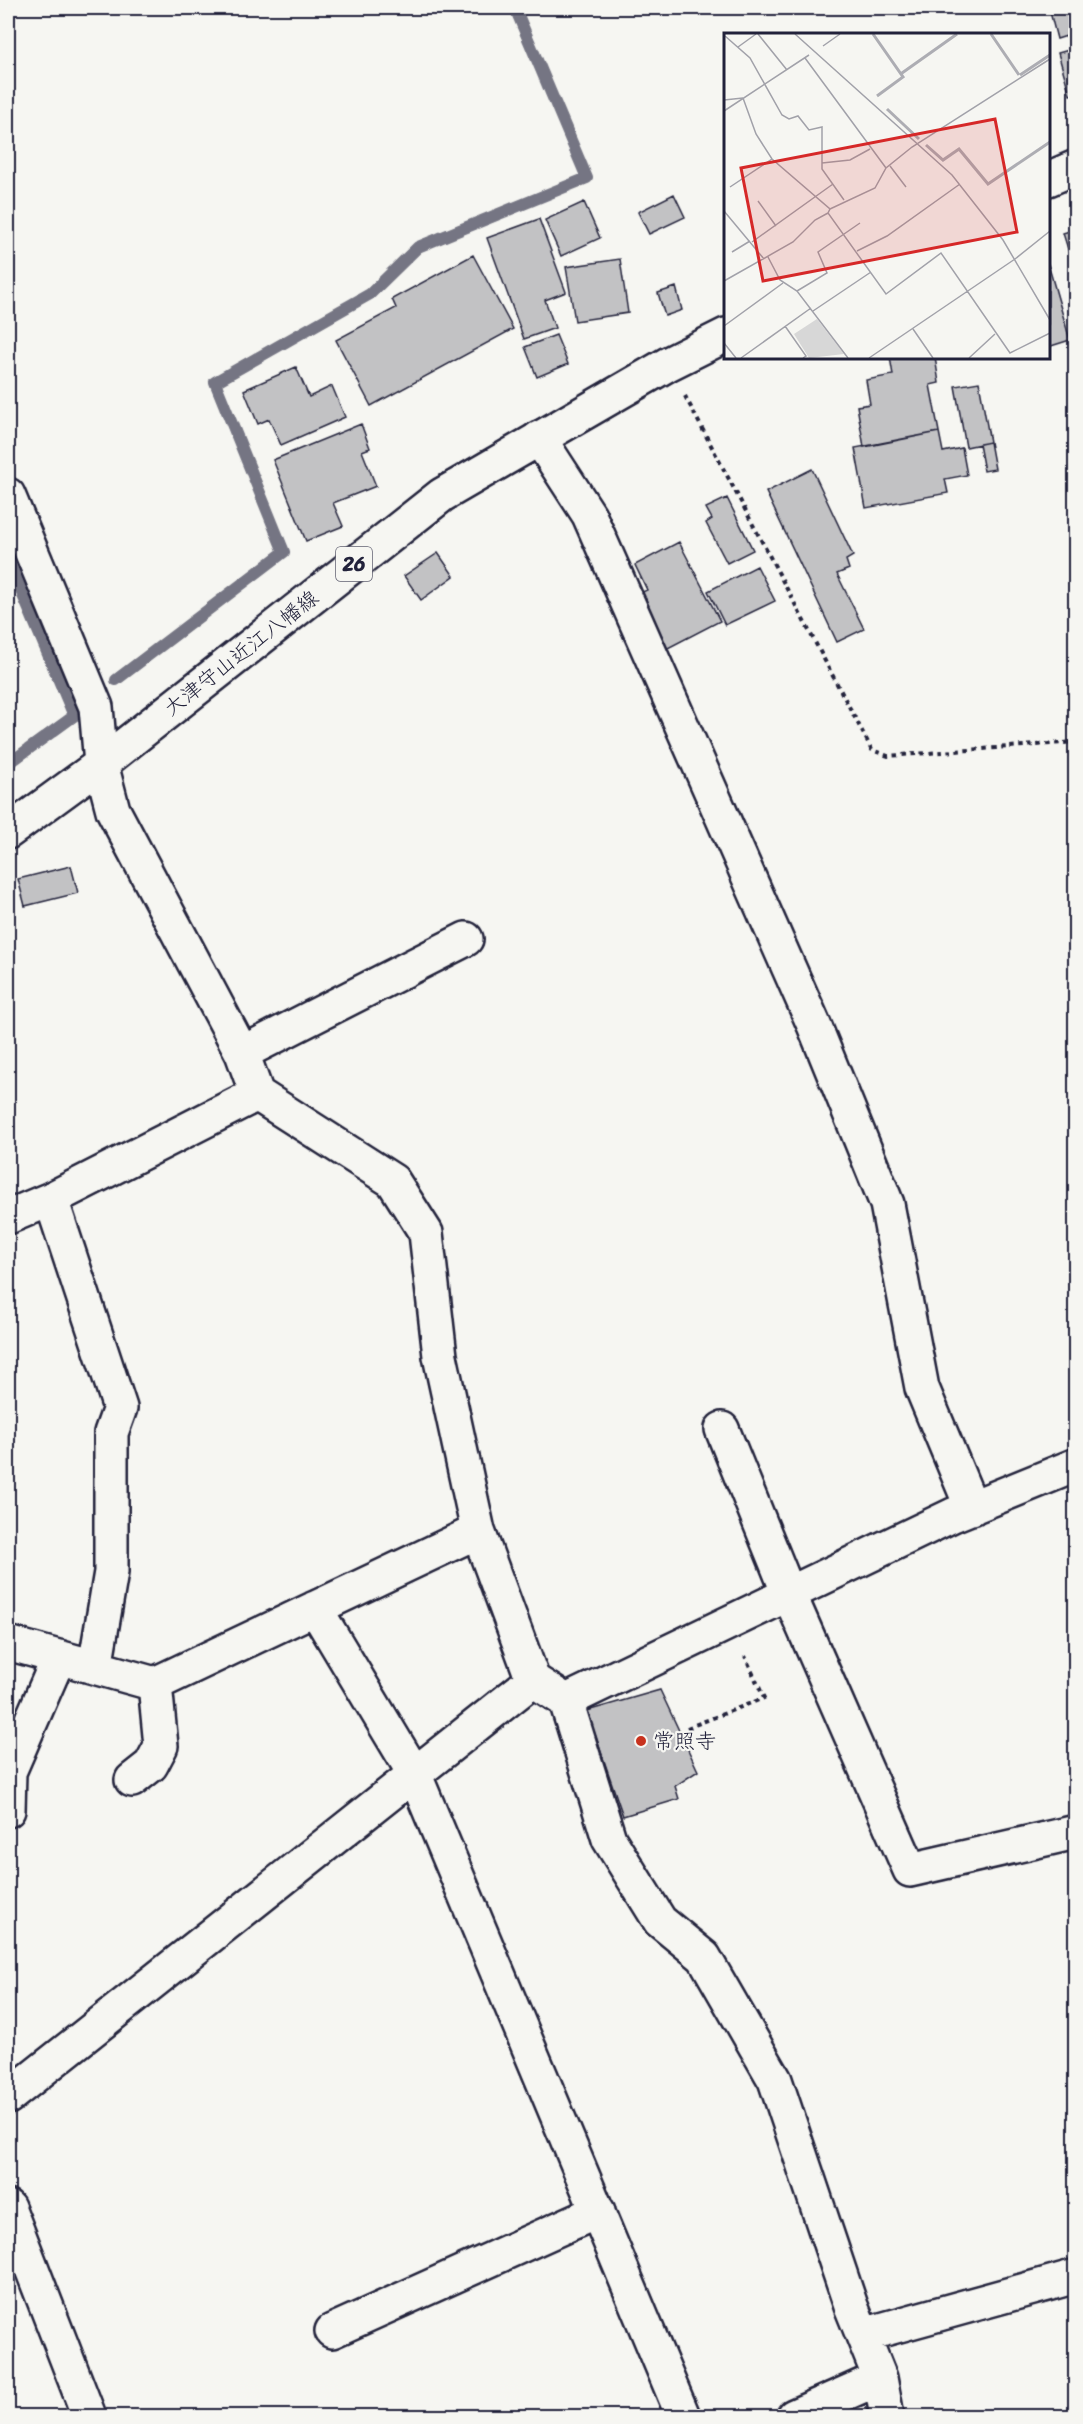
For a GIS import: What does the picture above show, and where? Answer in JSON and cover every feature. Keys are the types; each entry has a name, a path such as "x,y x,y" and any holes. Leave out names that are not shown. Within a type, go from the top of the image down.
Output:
{"street":[{"path":"1050,178 1076,168"},
{"name":"大津守山近江八幡線","path":"8,832 100,764 442,495 668,364 724,336"},
{"path":"539,438 589,515 809,1014 887,1204 922,1388 972,1508"},
{"path":"8,495 96,707 100,764 113,810 242,1053 257,1094 393,1181 426,1233 440,1356 478,1531 532,1680 567,1701 609,1839 660,1921 704,1957 775,2080 880,2378 887,2416"},
{"path":"242,1053 466,939"},
{"path":"8,1217 51,1199 257,1094"},
{"path":"51,1199 120,1408 111,1433 111,1572 95,1667"},
{"path":"722,1429 789,1594 910,1870 1076,1832"},
{"path":"567,1701 972,1508 1076,1465"},
{"path":"8,1643 155,1684 478,1531"},
{"path":"315,1608 414,1773 683,2416"},
{"path":"8,1810 9,1772 59,1657"},
{"path":"8,2097 532,1680"},
{"path":"132,1780 151,1765 162,1746 155,1684"},
{"path":"8,2208 89,2416"},
{"path":"332,2331 598,2211"},
{"path":"863,2335 1076,2276"},
{"path":"794,2416 880,2378"}],"path":[{"path":"668,364 872,750 888,756 1076,742"},
{"path":"687,1728 764,1698 731,1622"}],"building":[{"path":"1049,8 1076,8 1076,33 1057,39"},
{"path":"1076,48 1076,94 1070,95 1058,53"},
{"path":"674,194 685,217 649,234 638,212"},
{"path":"584,202 600,238 561,256 545,220"},
{"path":"539,219 566,292 545,300 555,328 524,339 487,238"},
{"path":"1076,229 1076,275 1063,233"},
{"path":"473,255 513,329 371,406 336,340 396,308 392,299"},
{"path":"620,259 628,313 575,321 566,267"},
{"path":"1050,271 1070,340 1050,346"},
{"path":"676,287 682,310 665,316 658,293"},
{"path":"556,335 568,364 537,377 525,347"},
{"path":"890,358 935,358 939,383 930,385 939,432 864,447 857,406 870,404 866,380 893,375"},
{"path":"296,367 309,397 332,386 345,417 281,445 269,419 258,424 244,390"},
{"path":"979,382 990,442 966,447 955,386"},
{"path":"361,424 370,448 362,451 376,486 333,503 343,526 306,541 273,460"},
{"path":"939,432 943,452 962,448 967,475 945,479 948,493 866,508 855,448"},
{"path":"990,442 995,469 984,471 979,444"},
{"path":"812,469 853,556 846,560 849,569 837,574 864,629 837,642 766,492"},
{"path":"727,498 753,550 727,563 706,523 712,519 706,508"},
{"path":"679,542 720,621 666,649 638,594 647,590 635,565"},
{"path":"438,553 454,576 421,600 404,576"},
{"path":"757,566 775,601 725,625 708,591"},
{"path":"71,866 78,893 25,906 18,879"},
{"name":"常照寺","path":"660,1690 698,1771 675,1786 679,1799 623,1816 587,1711"}],"waterway":[{"path":"116,680 284,552 215,382 370,294 418,247 587,178 515,8"},
{"path":"8,560 74,716 8,764"}],"place":[{"name":"常照寺","path":"641,1741"}]}
